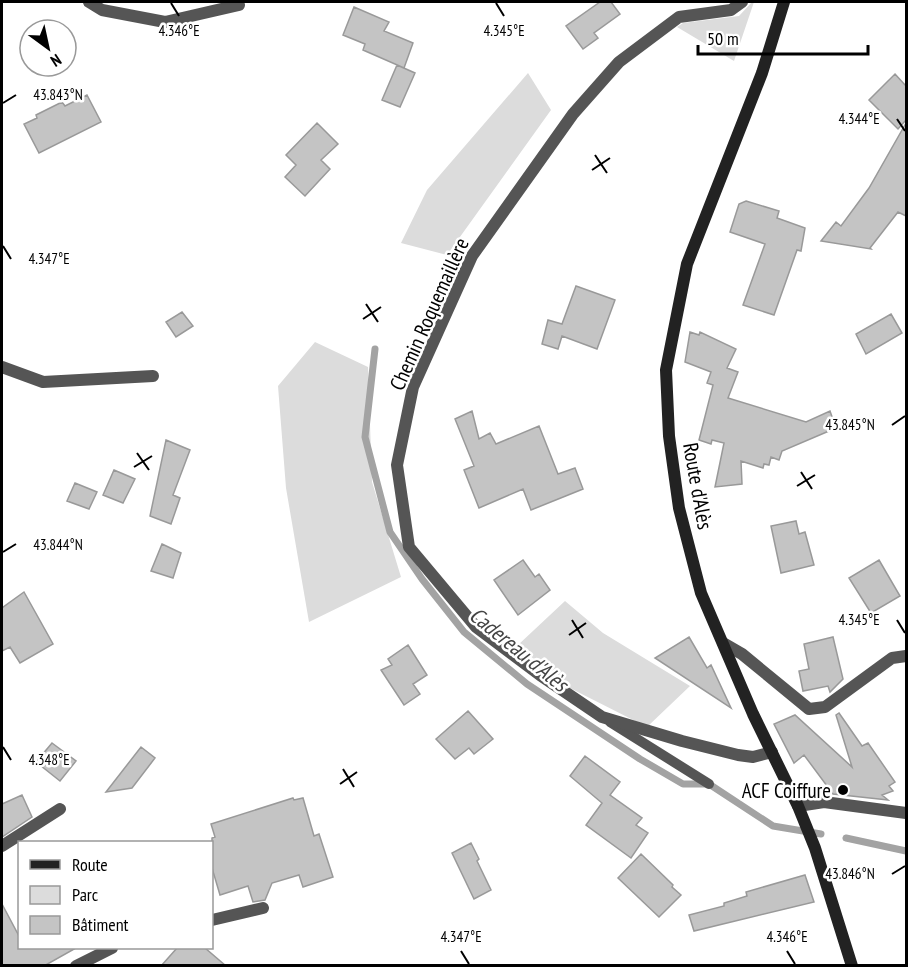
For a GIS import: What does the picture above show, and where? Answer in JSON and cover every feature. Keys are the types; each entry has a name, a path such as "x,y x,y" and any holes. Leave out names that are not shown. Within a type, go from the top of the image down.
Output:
{"main road":[{"name":"Route d'Alès","path":"784,2 762,73 687,264 666,370 669,436 679,508 701,593 753,714 798,806 822,870 852,966"}],"street":[{"path":"89,2 102,10 165,22 243,3"},
{"name":"Chemin Roquemaillère","path":"742,2 731,10 679,17 619,62 573,114 472,256 413,387 397,465 409,547 476,627 540,675 602,717 738,755 753,757 772,752"},
{"path":"2,367 43,381 153,376"},
{"path":"723,643 742,654 809,709 825,707 892,658 906,656"},
{"path":"798,806 824,802 906,813"},
{"path":"2,846 60,809"},
{"path":"213,920 263,908"},
{"path":"76,966 110,949"}],"lane":[{"path":"602,717 709,784"}],"green space":[{"path":"754,2 734,61 677,27 683,23 739,16"},
{"path":"528,73 551,110 447,255 401,243 427,190"},
{"path":"315,342 368,367 372,482 401,577 309,622 286,488 278,386"},
{"path":"565,601 603,633 690,686 647,727 562,684 518,645"}],"building":[{"path":"600,2 611,2 620,14 594,33 598,38 583,49 566,26"},
{"path":"354,7 389,22 384,31 413,43 404,68 363,50 365,44 343,35"},
{"path":"397,65 415,73 400,107 382,100"},
{"path":"895,74 906,86 906,120 898,129 869,100"},
{"path":"87,95 101,122 39,153 24,124 62,102 65,106"},
{"path":"317,123 338,144 321,160 330,169 305,196 285,177 296,165 286,155"},
{"path":"906,123 906,216 898,212 871,249 821,241 836,222 841,226 869,188"},
{"path":"746,201 779,211 777,218 805,228 801,251 797,250 774,315 743,305 765,244 730,232 739,204"},
{"path":"576,286 615,300 597,349 562,336 558,349 542,344 548,320 562,324"},
{"path":"182,312 193,326 176,337 166,322"},
{"path":"891,314 902,333 866,354 856,334"},
{"path":"690,332 699,335 700,332 736,349 727,368 738,372 728,398 806,422 830,411 836,428 782,451 779,460 771,457 769,465 764,464 763,468 741,461 742,484 715,487 724,443 712,440 711,444 699,440 713,385 707,383 711,372 685,362"},
{"path":"472,411 479,439 490,433 496,444 539,426 558,474 575,468 583,489 531,510 523,489 479,508 464,470 474,466 455,419"},
{"path":"166,440 190,450 173,495 180,498 171,524 150,516"},
{"path":"114,470 135,479 123,503 103,495"},
{"path":"75,483 97,492 89,509 67,501"},
{"path":"796,521 799,534 805,532 814,565 781,573 771,526"},
{"path":"162,544 181,553 173,578 151,571"},
{"path":"523,560 535,577 539,574 550,590 518,615 494,580"},
{"path":"879,560 900,596 871,613 849,578"},
{"path":"24,592 53,644 20,663 10,647 2,651 2,608"},
{"path":"689,637 707,668 711,665 731,708 655,658"},
{"path":"833,637 843,679 830,692 828,686 803,691 799,671 809,669 804,644"},
{"path":"408,645 427,675 413,684 420,694 404,705 381,670 392,665 388,659"},
{"path":"468,711 493,739 474,754 469,748 455,759 436,739"},
{"path":"839,713 862,746 868,743 895,782 889,786 893,791 882,795 888,800 833,794 804,755 794,763 774,724 795,715 852,767 836,715"},
{"path":"52,743 76,761 60,781 36,762"},
{"path":"141,747 155,758 132,788 106,792"},
{"path":"585,756 620,782 610,795 642,818 636,825 648,833 631,858 586,825 602,803 570,776"},
{"path":"22,795 32,817 2,837 2,804"},
{"path":"293,798 294,800 303,798 314,836 319,834 333,877 303,887 299,875 272,883 265,900 253,902 248,886 220,895 213,871 212,838 215,837 211,824"},
{"path":"471,843 491,890 474,899 452,853"},
{"path":"641,854 681,895 659,917 618,878"},
{"path":"805,875 814,902 694,931 689,915 724,906 724,903 747,896 746,892"},
{"path":"2,904 18,934 18,949 74,949 44,966 2,966"},
{"path":"176,949 206,949 226,966 161,966"}],"waterway":[{"name":"Cadereau d'Alès","path":"375,349 365,437 390,532 422,579 464,632 527,684 640,759 683,784 709,784 773,826 821,834"},
{"name":"Cadereau d'Alès","path":"846,838 906,851"}],"place":[{"name":"ACF Coiffure","path":"843,790"}]}
